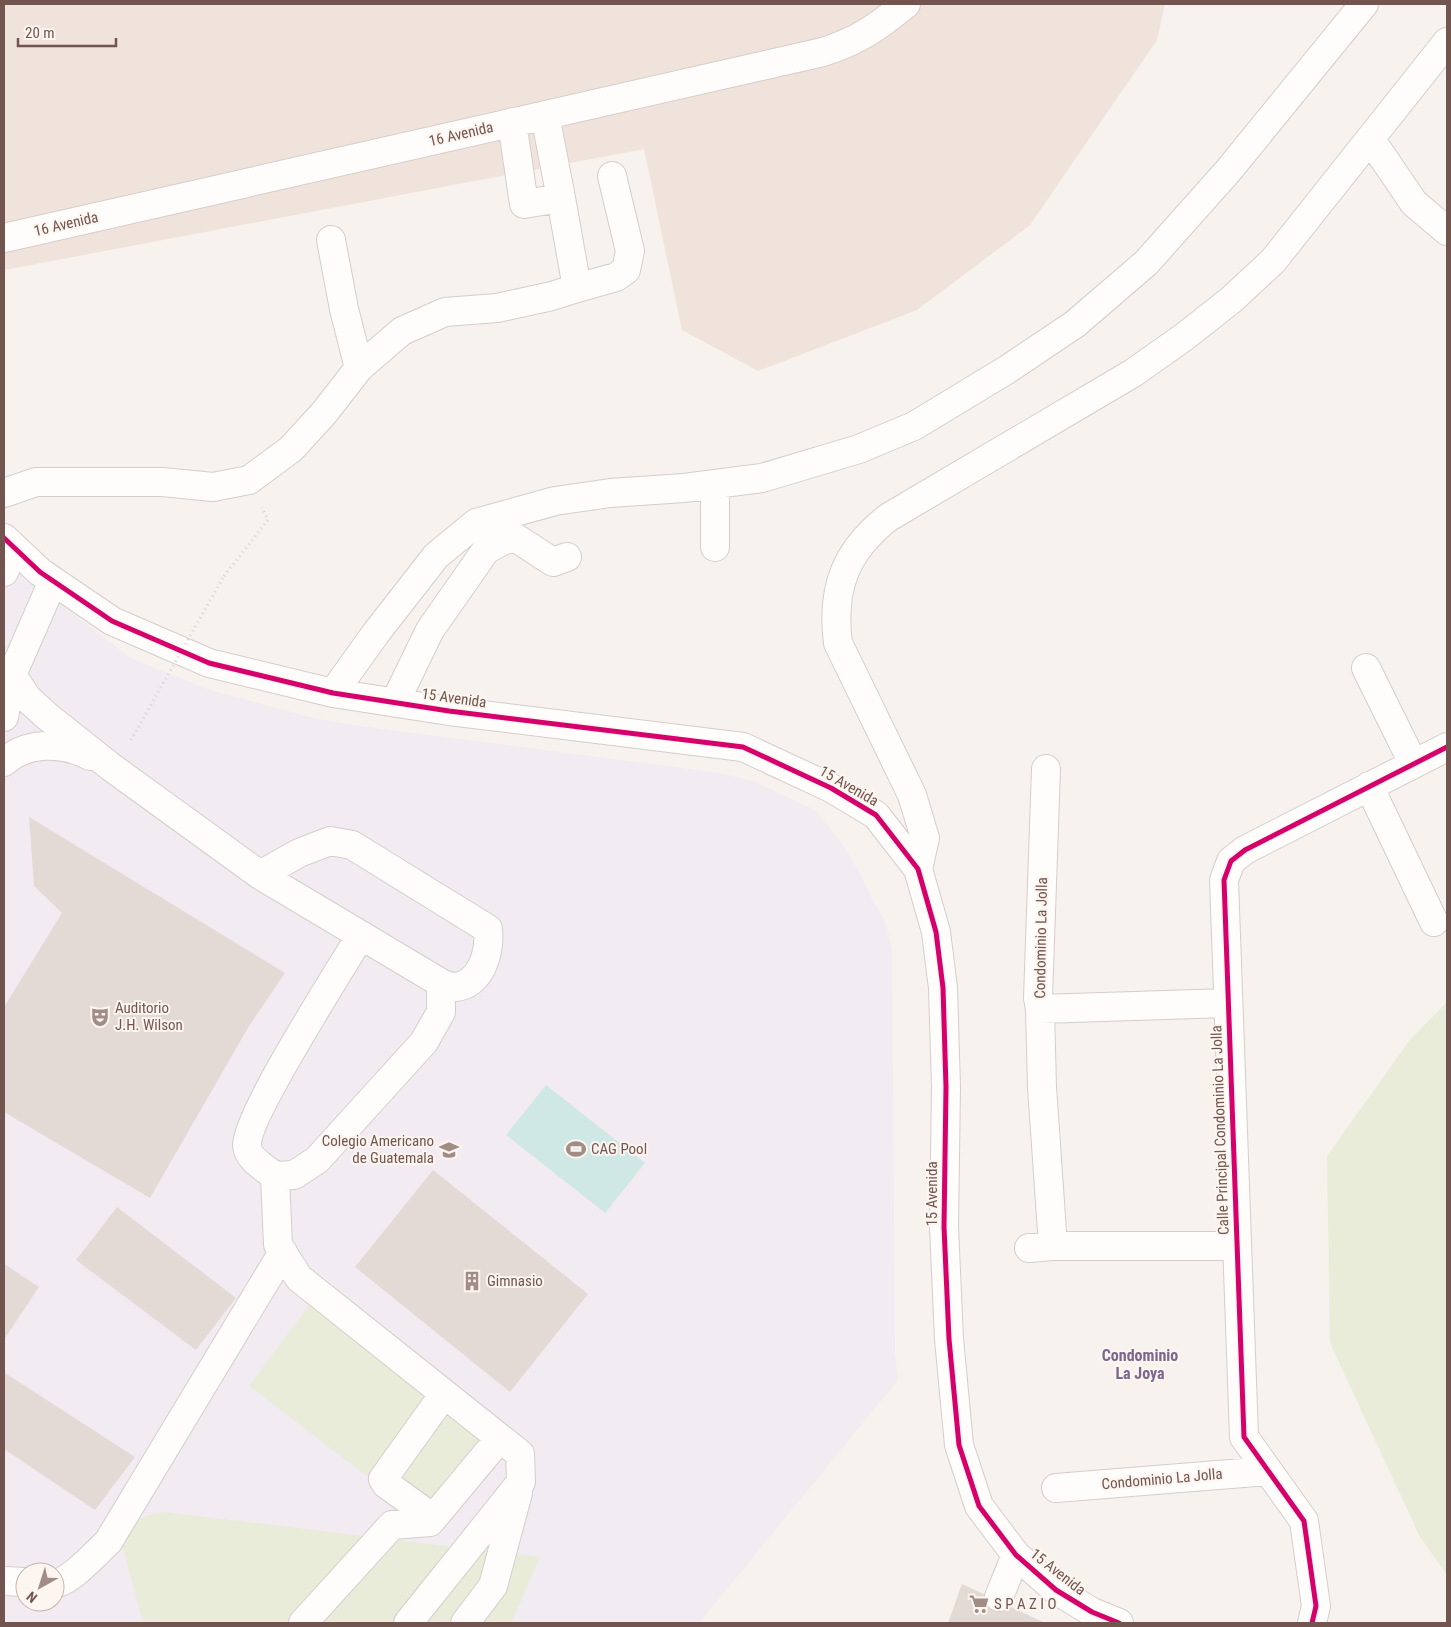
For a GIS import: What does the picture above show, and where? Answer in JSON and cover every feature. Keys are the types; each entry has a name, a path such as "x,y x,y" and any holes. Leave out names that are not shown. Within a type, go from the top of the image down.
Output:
{"street":[{"name":"16 Avenida","path":"4,238 823,52 852,43 876,28 906,4"},
{"path":"334,693 376,633 436,556 476,523 555,501 610,493 715,484 771,476 859,449 914,426 1008,369 1074,324 1146,264 1228,171 1364,4"},
{"path":"918,869 925,838 912,795 838,643 835,621 836,598 850,559 874,529 889,517 1133,373 1184,338 1231,300 1273,260 1371,140 1447,42"},
{"path":"545,115 578,288"},
{"path":"512,122 524,204 561,198"},
{"path":"1371,140 1414,203 1447,231"},
{"path":"4,493 36,482 162,482 213,487 248,480 291,449 324,413 359,368 402,331 445,312 497,308 552,296 616,277 626,270 630,251 612,176"},
{"path":"331,240 344,309 359,368"},
{"path":"715,484 715,547"},
{"path":"395,702 430,630 486,550 504,540 516,538 560,560"},
{"name":"15 Avenida","path":"7,552 112,621 208,663 334,693 449,711 743,747 831,788 876,815 918,869 936,932 943,988 946,1087 944,1227 949,1339 959,1444 979,1506 1016,1555 1056,1590 1097,1618 1118,1623"},
{"path":"4,717 12,675 47,577"},
{"path":"1366,668 1413,763"},
{"path":"12,675 32,703 111,767 260,875 441,983 455,987 468,983 479,972 490,946 488,929 352,845 330,841 299,853 260,875"},
{"path":"4,762 23,750 62,746 76,748 111,767"},
{"name":"Calle Principal Condominio La Jolla","path":"1312,1623 1316,1606 1304,1521 1244,1437 1224,880 1230,861 1267,837 1447,746"},
{"name":"Condominio La Jolla","path":"1046,769 1038,998 1040,1009 1228,1003"},
{"path":"1369,786 1434,922"},
{"path":"361,935 264,1099 249,1133 247,1148 256,1161 275,1176 294,1175 317,1160 424,1042 441,1012 441,983"},
{"path":"1040,1009 1042,1087 1041,1247 1237,1246"},
{"path":"275,1176 278,1245 299,1278 520,1454 521,1482 493,1586 465,1623"},
{"path":"65,1579 108,1542 283,1252"},
{"path":"433,1518 386,1484 383,1479 444,1394"},
{"path":"303,1623 392,1524 427,1523 433,1518 500,1438"},
{"name":"Condominio La Jolla","path":"1056,1488 1268,1471"},
{"path":"408,1623 521,1482"},
{"path":"1000,1597 1016,1555"}],"path":[{"path":"131,740 224,576 268,520 248,480"}],"shaded area":[{"path":"4,4 1165,4 1157,40 1030,225 917,310 758,371 682,330 644,149 4,270"},
{"name":"Colegio Americano de Guatemala","path":"4,561 132,659 213,691 314,718 360,726 720,773 753,781 815,810 841,842 885,921 892,948 895,1353 898,1380 699,1623 4,1623"}],"green space":[{"path":"1447,1002 1447,1575 1420,1537 1330,1343 1327,1156 1409,1041"},
{"path":"319,1292 498,1430 427,1522 249,1386"},
{"path":"163,1512 540,1557 511,1623 143,1623 120,1537 128,1526 138,1520"}],"water":[{"name":"CAG Pool","path":"546,1085 645,1163 605,1213 506,1135"}],"building":[{"path":"29,817 285,973 249,1026 150,1198 4,1112 4,1007 62,913 34,886"},
{"name":"Gimnasio","path":"433,1170 588,1294 510,1392 355,1267"},
{"path":"117,1207 236,1298 196,1350 76,1260"},
{"path":"4,1264 39,1287 5,1338 4,1337"},
{"path":"5,1373 135,1457 95,1510 4,1449"},
{"name":"S P A Z I O","path":"962,1584 1045,1623 948,1623"}],"cycle path":[{"path":"4,538 40,572 112,621 209,663 333,693 449,711 743,747 831,788 876,815 918,869 936,932 943,988 946,1087 944,1227 949,1339 959,1445 979,1506 1016,1555 1056,1590 1092,1612 1119,1623"},
{"path":"1312,1623 1316,1606 1304,1521 1244,1437 1224,880 1231,861 1245,850 1447,747"}],"place":[{"name":"Auditorio J.H. Wilson","path":"100,1017"},
{"name":"CAG Pool","path":"576,1149"},
{"name":"Colegio Americano de Guatemala","path":"449,1150"},
{"name":"Gimnasio","path":"472,1281"},
{"name":"S P A Z I O","path":"979,1604"}],"district":[{"name":"Condominio La Joya","path":"1140,1364"}]}
